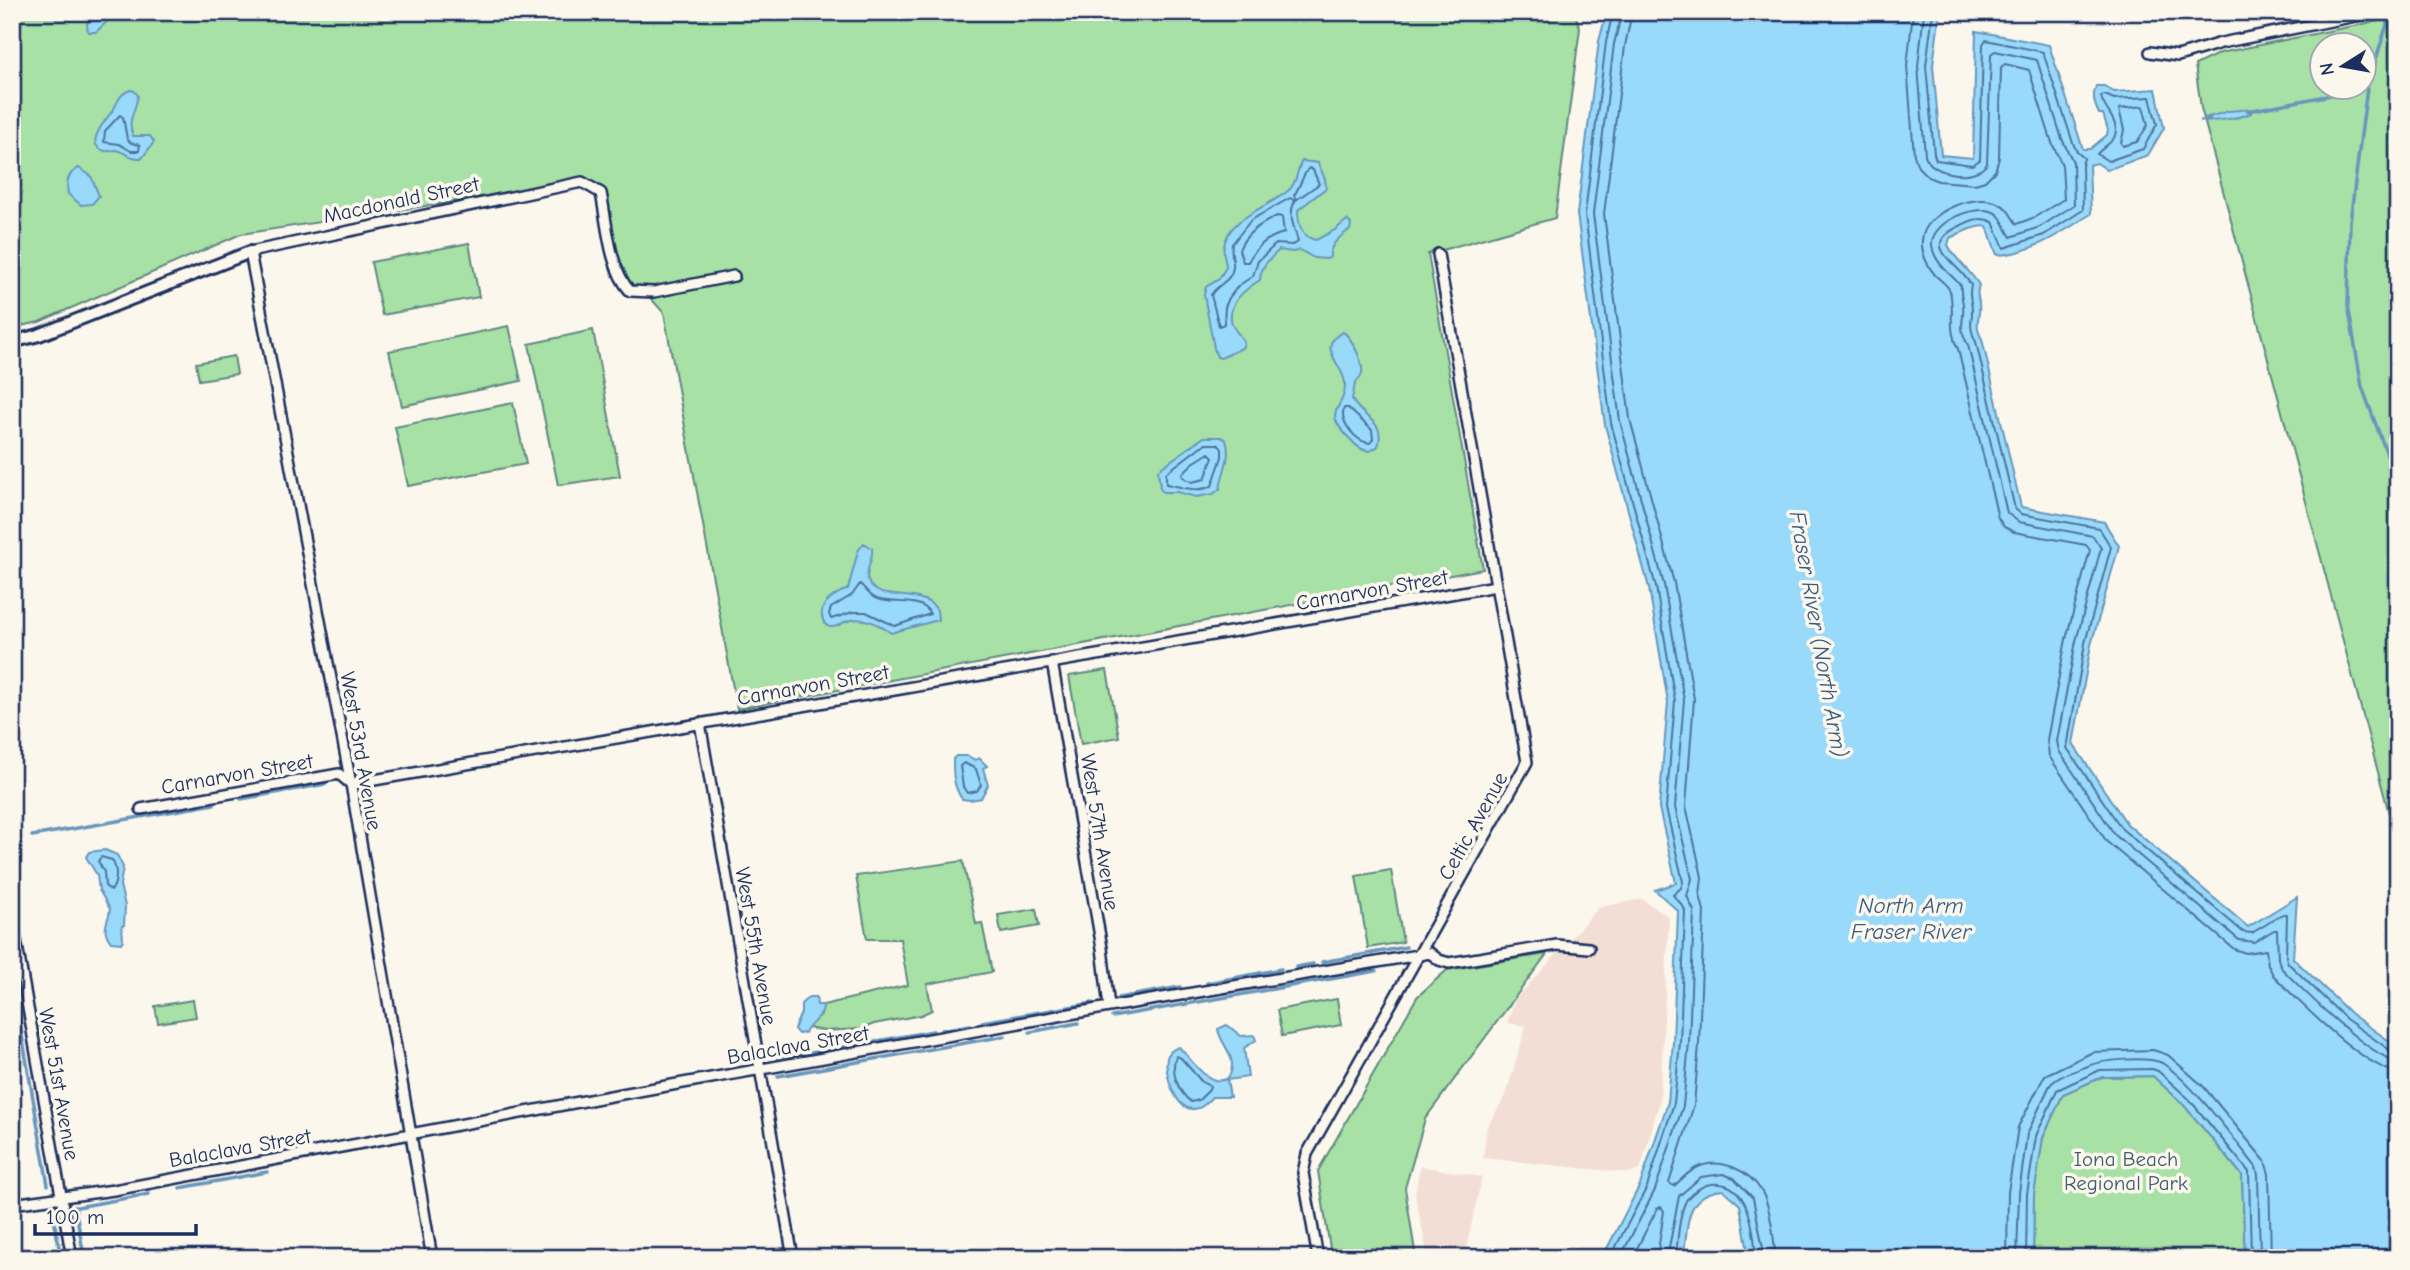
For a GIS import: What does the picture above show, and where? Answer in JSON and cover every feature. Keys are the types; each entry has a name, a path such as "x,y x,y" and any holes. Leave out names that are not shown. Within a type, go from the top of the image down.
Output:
{"street":[{"path":"2150,52 2178,56 2221,43 2376,12"},
{"name":"Macdonald Street","path":"12,342 39,335 250,252 582,182 601,193 616,266 621,281 630,291 654,292 734,276"},
{"name":"West 53rd Avenue","path":"250,252 351,784 432,1258"},
{"name":"Celtic Avenue","path":"1318,1258 1303,1172 1307,1154 1527,762 1438,254"},
{"name":"Carnarvon Street","path":"141,809 339,774 351,784 1496,586"},
{"name":"West 57th Avenue","path":"1052,662 1109,1007"},
{"name":"West 55th Avenue","path":"700,723 792,1255"},
{"name":"West 51st Avenue","path":"12,917 72,1258"},
{"name":"Balaclava Street","path":"12,1204 114,1190 602,1098 1109,1007 1430,953 1449,963 1557,945 1589,948"},
{"path":"760,1258 792,1255"}],"shaded area":[{"path":"1642,899 1669,917 1660,1100 1640,1170 1629,1173 1483,1158 1487,1127 1506,1095 1526,1026 1507,1023 1515,1000 1599,907"},
{"path":"1420,1166 1482,1177 1464,1258 1428,1257 1415,1195"}],"green space":[{"path":"12,12 1574,12 1580,28 1555,218 1428,254 1483,569 737,709 664,313 646,293 630,291 621,281 601,193 582,182 241,234 39,322 12,328"},
{"path":"2398,17 2398,847 2201,108 2195,65 2220,53 2308,35 2308,102 2378,102 2378,32 2324,32"},
{"path":"469,243 479,297 382,315 371,262"},
{"path":"509,326 521,381 402,406 389,351"},
{"path":"593,330 620,476 558,485 529,344"},
{"path":"234,356 237,374 199,380 196,363"},
{"path":"513,403 526,464 408,486 395,427"},
{"path":"1107,670 1119,737 1081,744 1069,676"},
{"path":"963,861 976,924 982,923 992,972 927,984 932,1010 921,1015 861,1029 825,1031 808,1028 812,1021 821,1015 823,1005 908,985 900,939 867,939 856,876"},
{"path":"1391,870 1403,942 1368,948 1356,876"},
{"path":"1036,909 1039,926 1001,933 998,915"},
{"path":"1547,954 1425,1119 1405,1188 1416,1258 1331,1255 1318,1171 1417,997 1447,970"},
{"path":"1337,999 1341,1025 1282,1036 1277,1010"},
{"path":"193,1000 196,1017 158,1023 155,1006"},
{"name":"Iona Beach Regional Park","path":"2153,1076 2183,1104 2242,1175 2245,1258 2033,1258 2034,1194 2043,1137 2063,1094 2102,1077"}],"water":[{"path":"94,12 117,12 96,32 88,32 87,24"},
{"name":"North Arm Fraser River","path":"1607,12 1940,12 1933,65 1941,155 1973,158 1976,31 2049,45 2083,149 2090,149 2107,135 2103,114 2099,114 2095,103 2096,86 2104,86 2114,92 2156,89 2164,128 2148,155 2107,170 2097,163 2089,165 2091,214 2046,241 2010,254 1997,255 1987,226 1973,228 1950,238 1948,245 1979,285 1978,328 2021,507 2104,522 2119,546 2091,645 2073,744 2127,824 2248,927 2297,897 2293,958 2351,1014 2398,1047 2398,1258 2245,1258 2242,1175 2183,1104 2153,1076 2102,1077 2063,1094 2043,1137 2034,1194 2033,1258 1749,1258 1740,1205 1723,1190 1710,1193 1694,1205 1688,1223 1683,1258 1602,1258 1640,1185 1668,1102 1678,911 1655,890 1676,883 1659,808 1668,702 1649,588 1605,425 1577,214 1599,41"},
{"path":"130,90 138,95 131,120 133,136 150,136 154,142 142,158 116,150 105,151 98,148 96,143 102,125 121,96"},
{"path":"2251,109 2251,113 2234,118 2206,122 2205,118 2229,111"},
{"path":"1302,161 1318,163 1326,188 1298,210 1304,233 1316,240 1347,220 1351,224 1350,230 1336,241 1327,259 1314,258 1300,250 1279,250 1264,267 1260,280 1248,288 1234,304 1232,324 1244,343 1242,348 1221,358 1217,357 1204,295 1206,287 1219,279 1226,267 1224,249 1227,236 1251,213 1289,190 1294,184"},
{"path":"79,168 91,176 99,196 92,204 81,205 68,194 68,179"},
{"path":"1343,332 1353,344 1362,369 1352,399 1379,430 1378,446 1370,451 1356,445 1342,430 1335,416 1345,383 1333,356 1331,343"},
{"path":"1204,437 1221,437 1226,440 1227,459 1220,489 1213,494 1196,497 1163,492 1158,470"},
{"path":"864,543 872,548 867,577 873,588 930,603 937,610 938,620 891,633 875,623 857,619 834,627 826,625 822,614 825,604 848,589 858,551"},
{"path":"956,756 968,756 975,760 979,758 987,766 983,768 988,785 981,798 962,799 959,794 953,775 953,759"},
{"path":"105,850 117,855 123,867 120,885 125,906 121,943 111,942 106,933 110,909 99,890 97,875 86,857 89,852"},
{"path":"809,997 816,997 817,1005 823,1005 823,1009 805,1033 798,1034 794,1029 801,1013 801,1004"},
{"path":"1227,1025 1241,1036 1254,1035 1256,1040 1244,1048 1248,1077 1227,1080 1230,1097 1212,1097 1199,1108 1187,1108 1172,1090 1167,1072 1168,1056 1179,1047 1206,1075 1219,1081 1226,1079 1231,1073 1232,1064 1218,1029"}],"waterway":[{"path":"2389,18 2367,88 2350,222 2348,305 2362,387 2398,484"},
{"path":"2248,111 2308,99"},
{"path":"2201,121 2210,119"},
{"path":"241,799 326,784"},
{"path":"32,836 214,804"},
{"path":"1322,962 1406,947"},
{"path":"1296,967 1313,964"},
{"path":"1207,983 1281,969"},
{"path":"1112,1017 1376,971"},
{"path":"12,977 48,1185"},
{"path":"1118,998 1180,987"},
{"path":"982,1022 1093,1003"},
{"path":"1030,1032 1078,1023"},
{"path":"942,1030 970,1025"},
{"path":"777,1059 933,1031"},
{"path":"778,1076 1005,1036"},
{"path":"180,1188 267,1172"},
{"path":"72,1208 149,1194"},
{"path":"75,1207 84,1256"},
{"path":"53,1214 61,1258"}],"water label":[{"name":"Fraser River (North Arm)","path":"1819,634"}]}
